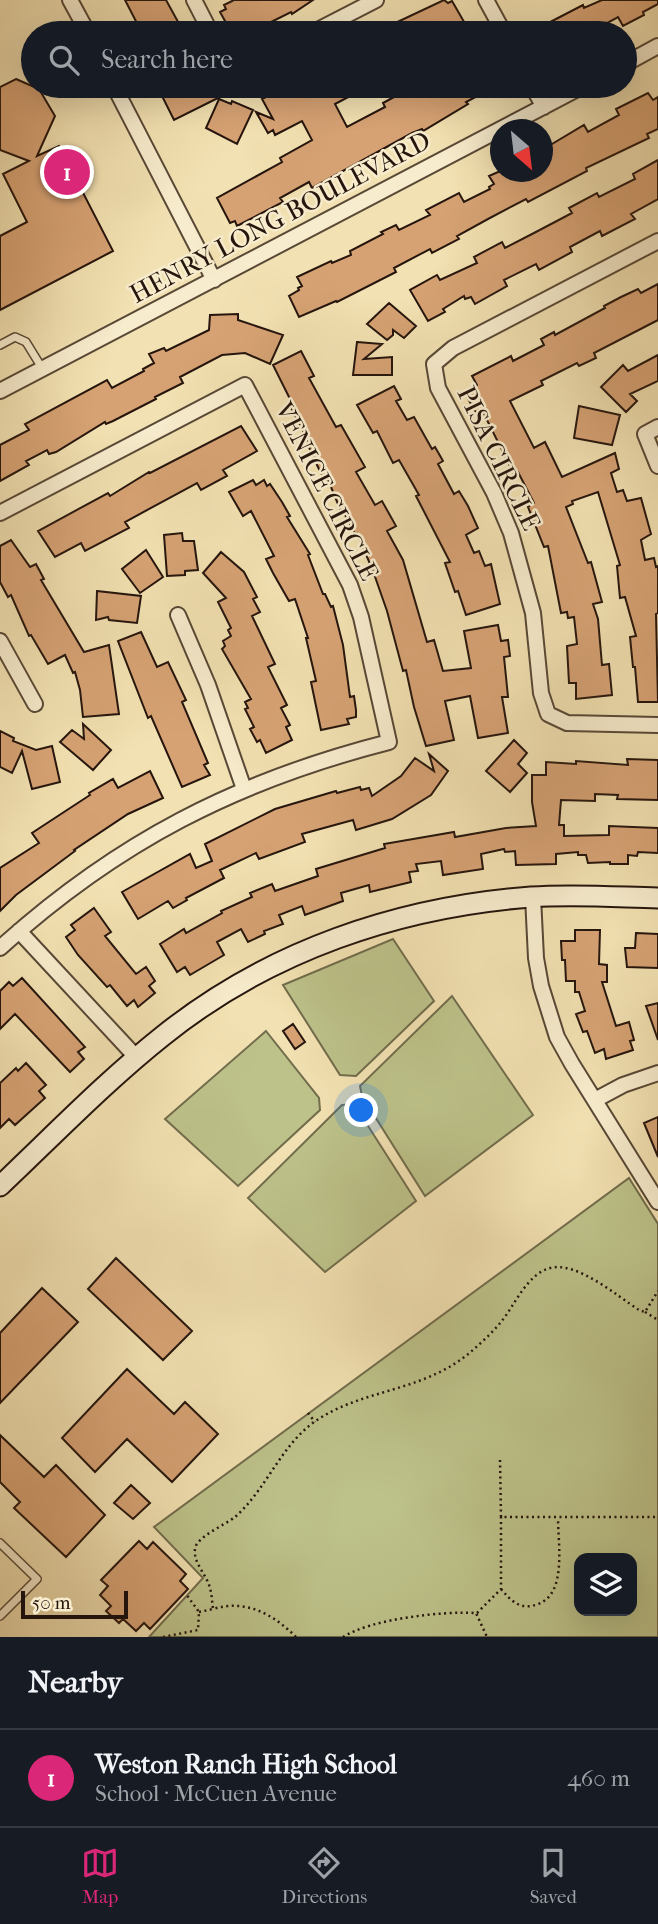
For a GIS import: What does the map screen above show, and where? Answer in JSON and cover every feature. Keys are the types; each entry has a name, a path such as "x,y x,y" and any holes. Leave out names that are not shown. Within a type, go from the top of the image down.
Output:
{"street":[{"path":"71,0 82,21"},
{"path":"194,0 205,21"},
{"path":"335,21 376,0"},
{"path":"486,0 497,21"},
{"path":"637,57 658,46"},
{"path":"120,98 214,280"},
{"path":"539,98 544,107"},
{"name":"HENRY LONG BOULEVARD","path":"0,391 561,98"},
{"name":"PISA CIRCLE","path":"658,241 453,348 434,364 438,388 494,493 517,554 533,613 541,692 548,714 567,723 658,725"},
{"name":"VENICE CIRCLE","path":"0,513 245,385 350,585 361,617 389,742 339,755 244,789 183,817 139,842 55,900 0,948"},
{"path":"652,431 658,466"},
{"path":"178,615 208,685 244,789"},
{"path":"0,641 35,704"},
{"path":"533,897 536,958 548,1013 572,1064 658,1202"},
{"path":"0,1186 165,1034 222,995 274,965 317,946 370,926 432,910 483,902 533,897 658,898"},
{"path":"19,931 137,1058"},
{"path":"595,1100 623,1085 658,1073"}],"lane":[{"path":"0,345 15,337 26,342 43,369"},
{"path":"0,1543 37,1578 0,1616"}],"path":[{"path":"213,1609 211,1590 197,1563 197,1544 237,1516 290,1446 315,1422 352,1402 408,1387 447,1369 485,1339 537,1274 548,1268 572,1269 658,1320"},
{"path":"645,1312 658,1291"},
{"path":"308,1413 315,1422"},
{"path":"343,1637 354,1630 376,1623 441,1614 477,1614 500,1589 500,1460"},
{"path":"501,1517 658,1517"},
{"path":"500,1589 514,1604 525,1606 546,1601 553,1593 558,1583 558,1517"},
{"path":"163,1637 198,1630 199,1612 186,1594"},
{"path":"199,1612 223,1606 256,1608 296,1637"},
{"path":"477,1614 487,1637"}],"green space":[{"path":"393,939 434,1001 356,1076 340,1075 283,985"},
{"path":"452,996 533,1115 425,1196 362,1096 360,1086"},
{"path":"266,1031 319,1098 320,1110 238,1186 165,1119"},
{"path":"354,1104 416,1201 325,1272 248,1198 342,1105"},
{"path":"629,1178 658,1224 658,1637 149,1637 203,1578 154,1527"}],"building":[{"path":"125,0 166,0 178,21 136,21"},
{"path":"234,0 313,0 292,14 291,12 273,21 225,21 220,12 226,9 224,5"},
{"path":"444,0 448,3 452,1 464,21 399,21"},
{"path":"602,0 658,0 658,4 633,21 620,21 618,17 611,21 552,21 583,5 584,8"},
{"path":"16,79 21,81 21,98 44,98 55,116 37,156 59,146 113,251 0,310 0,236 27,222 3,174 29,161 0,150 0,87"},
{"path":"648,93 653,100 658,97 658,129 647,134 649,138 457,236 459,239 432,253 430,249 394,268 396,272 337,302 299,317 289,296 302,286 297,277 351,255 350,251 396,225 399,230 430,215 426,210 459,193 464,202 490,189 493,182 553,182 553,143 584,125 588,132 619,115 616,109"},
{"path":"163,98 218,98 174,120"},
{"path":"346,98 335,104 347,127 385,107 383,103 392,98 474,98 423,131 422,129 412,133 312,188 309,182 280,198 283,202 237,226 235,221 230,223 217,198 282,162 280,158 312,140 302,121 275,135 273,130 268,133 256,112 273,119 262,99"},
{"path":"219,99 253,110 237,144 206,128"},
{"path":"658,160 658,199 631,214 635,219 602,236 600,231 570,247 572,252 539,270 536,264 504,280 507,286 475,304 471,297 465,299 464,296 443,309 445,312 428,321 410,290 437,275 440,280 477,263 474,257 502,242 505,248 572,213 569,208 597,193 599,197 635,179 633,174"},
{"path":"658,284 658,320 594,353 596,358 579,366 577,363 541,381 543,385 510,401 534,448 545,442 562,477 615,453 619,469 611,473 617,492 623,490 627,501 641,498 651,534 641,540 645,560 654,558 656,567 658,566 658,702 638,702 630,637 636,636 625,597 620,598 617,566 620,565 598,492 572,501 573,504 566,507 588,563 591,562 602,602 593,604 598,619 602,665 609,664 612,695 576,699 576,683 569,683 567,646 577,644 574,617 568,618 567,612 561,613 548,546 544,547 528,507 534,503 518,472 514,474 483,412 477,415 465,393 477,385 472,376 511,356 513,361 544,345 541,339 554,332 555,335 621,297 638,289 641,293"},
{"path":"389,303 416,326 404,338 393,330 393,335 387,340 367,324"},
{"path":"238,314 238,320 283,335 270,364 245,353 222,355 180,377 183,383 155,397 156,399 113,421 106,424 105,422 56,452 49,454 47,450 26,461 29,465 0,481 0,445 29,430 25,424 107,380 112,388 144,371 143,369 154,363 149,354 164,348 166,351 209,330 210,315"},
{"path":"357,342 382,344 364,359 392,357 392,375 353,375"},
{"path":"301,351 314,376 309,378 336,427 341,425 365,467 356,472 375,505 382,501 396,526 387,531 403,560 427,642 434,640 443,671 471,668 464,631 498,625 501,641 508,640 510,656 504,657 508,697 502,697 508,733 478,738 470,696 445,701 454,740 426,746 406,670 403,671 373,571 357,533 355,534 344,513 342,514 329,482 323,477 316,463 308,445 310,444 273,365"},
{"path":"658,355 658,381 630,394 637,401 626,412 601,387 623,365 628,371"},
{"path":"394,386 401,399 396,401 407,420 414,417 432,449 435,447 443,461 438,464 454,494 459,491 468,506 478,528 466,535 474,553 479,551 485,566 491,564 500,604 466,615 445,563 450,562 416,496 419,495 399,460 393,463 377,431 373,433 357,405"},
{"path":"579,406 620,415 612,445 574,438"},
{"path":"241,426 257,451 223,470 227,476 201,490 197,483 125,522 129,528 85,551 81,543 55,557 38,531 108,493 110,496 149,472"},
{"path":"253,480 256,485 264,480 267,486 270,484 282,502 290,516 287,517 310,554 308,555 323,594 331,607 333,606 343,645 350,697 354,696 356,710 356,717 347,719 349,724 321,730 311,682 316,681 308,638 295,599 289,601 266,559 274,556 251,511 243,516 229,492"},
{"path":"182,533 183,541 194,541 198,570 185,571 185,575 167,576 164,535"},
{"path":"11,540 30,567 36,564 44,579 41,580 84,652 109,645 119,714 83,717 75,672 73,673 65,655 48,664 31,635 29,636 11,595 8,597 0,582 0,546"},
{"path":"146,550 163,577 140,593 122,569"},
{"path":"221,552 244,572 257,597 253,599 260,612 252,616 275,664 268,667 287,705 281,708 290,725 286,727 292,740 266,753 260,740 257,742 250,729 254,727 245,709 248,708 245,702 251,699 222,649 225,646 223,641 231,636 228,630 231,628 218,602 226,598 203,573"},
{"path":"97,591 141,596 137,623 109,620 108,617 96,620"},
{"path":"141,632 157,667 168,662 186,700 182,702 208,763 204,765 210,775 182,787 151,716 148,718 118,641"},
{"path":"83,724 111,750 93,770 60,742 72,730 84,739"},
{"path":"0,731 14,738 13,741 36,750 52,746 60,782 32,789 22,751 12,773 0,767"},
{"path":"514,740 527,753 518,764 527,773 510,792 486,771"},
{"path":"429,754 448,771 431,795 392,819 356,830 353,820 302,834 305,842 259,859 256,853 220,870 224,878 173,908 168,901 138,919 122,892 190,854 196,868 212,861 205,844 275,809 336,791 337,793 360,787 361,790 369,788 372,796 401,776 415,758 434,771"},
{"path":"627,759 658,760 658,800 617,799 618,795 595,794 595,801 561,800 559,825 564,825 564,836 609,835 609,826 658,828 658,853 638,852 637,856 628,855 628,864 588,863 586,855 578,855 578,852 556,854 556,864 516,865 515,851 505,852 504,849 481,854 483,869 443,875 441,861 416,864 418,871 409,872 411,882 370,892 369,885 341,893 343,901 305,915 302,906 279,915 283,924 264,931 265,934 248,942 241,929 217,942 224,955 190,975 185,967 177,972 160,944 184,929 186,933 222,913 221,911 252,897 250,893 272,884 275,891 318,876 316,869 385,848 384,844 454,832 455,837 536,826 532,802 532,775 546,775 546,762 628,765"},
{"path":"150,771 163,798 128,814 74,850 16,895 0,911 0,868 39,843 32,833 113,779 118,788"},
{"path":"94,908 111,932 105,936 136,974 146,967 155,981 149,986 155,993 138,1007 134,1000 127,1006 110,985 107,987 78,955 66,937 75,930 71,925"},
{"path":"575,930 600,930 599,964 607,965 607,982 602,982 616,1026 629,1022 634,1040 630,1041 633,1050 606,1059 604,1049 595,1053 587,1031 583,1032 576,1014 585,1011 579,992 575,992 575,981 566,981 565,960 562,960 561,941 575,941"},
{"path":"636,933 658,934 658,968 627,967 625,948 635,948"},
{"path":"22,978 85,1047 78,1052 84,1059 70,1072 15,1014 0,1029 0,991 9,982 13,986"},
{"path":"658,1003 658,1040 646,1006"},
{"path":"293,1024 305,1042 295,1049 283,1031"},
{"path":"26,1063 46,1085 39,1091 45,1098 15,1125 9,1119 0,1128 0,1083 16,1068 18,1071"},
{"path":"658,1117 658,1157 644,1123"},
{"path":"116,1258 192,1331 163,1360 88,1289"},
{"path":"42,1288 78,1322 0,1403 0,1333"},
{"path":"127,1369 174,1414 185,1402 218,1434 172,1482 127,1439 95,1472 62,1438"},
{"path":"0,1435 44,1477 56,1465 105,1515 66,1557 14,1508 20,1502 0,1482"},
{"path":"131,1485 150,1503 133,1519 114,1503"},
{"path":"139,1541 147,1549 153,1542 186,1574 180,1581 188,1589 150,1629 144,1623 136,1631 123,1619 119,1623 106,1611 111,1606 100,1595 108,1586 101,1580"}],"place":[{"name":"Weston Ranch High School","path":"67,172"}]}
